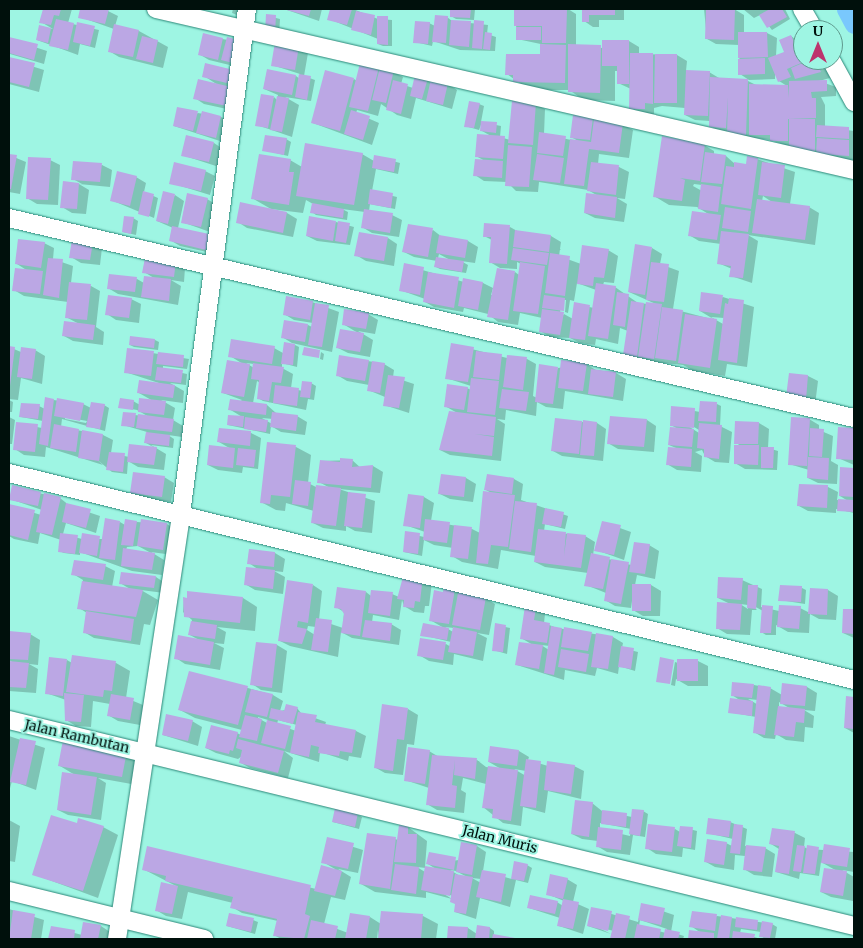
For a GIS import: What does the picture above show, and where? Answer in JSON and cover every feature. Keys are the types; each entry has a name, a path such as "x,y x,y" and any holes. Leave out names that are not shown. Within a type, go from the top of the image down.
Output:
{"street":[{"path":"156,9 854,170"},
{"path":"117,939 181,514 247,9"},
{"path":"802,9 808,20"},
{"path":"836,70 854,102"},
{"path":"9,218 854,418"},
{"path":"9,473 854,680"},
{"name":"Jalan Rambutan","path":"9,720 146,752"},
{"name":"Jalan Muris","path":"146,752 854,926"},
{"path":"9,891 204,939"}],"building":[{"path":"43,9 61,9 59,16 54,15 51,25 39,23"},
{"path":"80,9 109,9 105,24 78,18"},
{"path":"283,9 311,9 309,16"},
{"path":"330,9 352,9 347,25 327,20"},
{"path":"450,9 471,9 470,18 450,17"},
{"path":"514,9 567,9 566,43 542,43 542,26 514,26"},
{"path":"582,9 615,9 615,15 589,15 589,22 582,22"},
{"path":"706,9 735,9 734,40 705,39"},
{"path":"770,9 782,9 787,17 767,28 759,15"},
{"path":"356,11 375,15 371,35 351,30"},
{"path":"266,14 276,15 275,34 265,33"},
{"path":"435,15 448,16 446,43 432,42"},
{"path":"377,16 388,16 388,45 377,44"},
{"path":"56,19 74,23 68,50 49,46"},
{"path":"451,20 471,21 469,47 449,45"},
{"path":"474,20 484,21 482,49 472,48"},
{"path":"415,21 430,22 428,44 413,43"},
{"path":"77,22 95,26 90,46 73,42"},
{"path":"114,24 139,30 133,57 108,52"},
{"path":"39,25 51,28 48,43 36,40"},
{"path":"516,27 541,27 541,40 516,40"},
{"path":"485,32 492,33 490,50 483,49"},
{"path":"738,32 767,32 768,57 738,58"},
{"path":"203,33 223,38 218,60 198,55"},
{"path":"791,35 793,40 793,66 787,69 791,77 778,82 768,58 784,52 779,40"},
{"path":"142,36 158,40 153,63 136,59"},
{"path":"9,37 38,44 34,60 9,53"},
{"path":"227,37 242,41 237,64 221,60"},
{"path":"602,40 629,40 629,84 617,84 617,66 602,66"},
{"path":"275,42 299,46 295,70 271,66"},
{"path":"540,44 566,45 565,83 513,82 513,75 505,75 506,54 540,54"},
{"path":"568,44 601,45 600,93 568,92"},
{"path":"630,53 653,53 653,104 645,103 645,109 629,109"},
{"path":"655,54 677,54 677,103 654,103"},
{"path":"9,57 35,63 29,87 9,82"},
{"path":"765,58 765,74 738,75 738,59"},
{"path":"205,63 238,71 235,85 202,77"},
{"path":"360,63 379,67 368,111 349,107"},
{"path":"380,67 394,70 386,103 372,100"},
{"path":"793,67 793,70 820,70 821,72 795,79 791,68"},
{"path":"267,69 296,75 292,95 263,89"},
{"path":"325,70 354,78 340,131 311,123"},
{"path":"686,70 710,71 708,116 684,115"},
{"path":"299,74 311,76 307,100 295,97"},
{"path":"415,75 428,78 422,99 410,96"},
{"path":"710,77 748,79 746,135 727,135 728,97 726,128 709,127"},
{"path":"198,79 231,87 227,106 193,99"},
{"path":"431,79 448,83 443,105 426,101"},
{"path":"393,80 408,84 401,114 386,110"},
{"path":"827,80 827,91 811,92 812,98 816,98 816,118 788,119 788,141 770,141 770,135 749,135 749,84 788,85 789,98 789,81"},
{"path":"261,94 274,96 268,128 255,126"},
{"path":"277,96 289,98 282,132 270,130"},
{"path":"469,101 480,103 474,128 464,127"},
{"path":"512,101 536,102 533,145 508,143"},
{"path":"177,107 198,111 193,131 173,126"},
{"path":"351,110 370,116 363,140 344,134"},
{"path":"202,111 221,116 216,138 196,133"},
{"path":"573,115 593,118 590,140 570,138"},
{"path":"594,119 623,123 619,153 589,149 584,186 564,184 570,139 591,142"},
{"path":"789,119 815,119 815,151 789,152"},
{"path":"481,121 497,122 496,133 480,131"},
{"path":"817,125 849,127 849,139 816,137"},
{"path":"539,132 566,136 563,156 537,153"},
{"path":"477,134 505,136 503,159 475,157"},
{"path":"186,135 214,142 209,162 181,156"},
{"path":"265,135 287,138 284,155 262,151"},
{"path":"662,136 705,144 700,181 680,178 685,180 682,201 653,197"},
{"path":"817,138 849,140 849,156 816,154"},
{"path":"305,143 363,153 354,205 296,196"},
{"path":"508,145 532,147 529,187 505,186"},
{"path":"705,152 726,155 722,184 701,182"},
{"path":"9,154 17,155 11,189 9,189"},
{"path":"259,154 291,159 289,172 294,172 289,205 251,199"},
{"path":"537,154 564,158 560,183 533,180"},
{"path":"374,155 396,159 394,172 372,168"},
{"path":"747,156 758,158 751,209 721,204 726,166 734,167 734,162 746,164"},
{"path":"28,157 51,158 48,200 26,199"},
{"path":"475,159 503,161 502,178 473,176"},
{"path":"73,161 102,163 100,182 71,180"},
{"path":"174,162 206,170 201,191 169,184"},
{"path":"591,162 619,165 616,195 587,191"},
{"path":"762,162 785,165 781,198 758,195"},
{"path":"117,171 137,176 130,206 110,201"},
{"path":"63,181 79,183 77,209 60,208"},
{"path":"701,184 721,187 718,212 698,209"},
{"path":"370,189 393,193 391,208 368,204"},
{"path":"143,191 154,194 149,217 138,214"},
{"path":"163,191 175,194 168,224 156,221"},
{"path":"187,193 208,198 201,227 181,223"},
{"path":"586,193 617,197 615,218 584,213"},
{"path":"757,199 810,206 805,240 752,233"},
{"path":"240,202 287,212 283,233 236,223"},
{"path":"312,203 344,209 343,218 310,213"},
{"path":"725,207 751,211 748,232 722,228"},
{"path":"364,209 393,213 390,233 361,228"},
{"path":"692,211 721,215 717,240 688,236"},
{"path":"124,216 134,217 131,234 122,232"},
{"path":"309,216 336,221 333,241 306,236"},
{"path":"338,221 350,223 346,243 335,241"},
{"path":"484,223 510,225 507,264 489,263 491,237 483,237"},
{"path":"408,224 433,228 428,257 402,252"},
{"path":"172,226 209,234 206,250 169,241"},
{"path":"515,230 551,235 549,252 513,247"},
{"path":"721,231 749,234 743,278 729,277 731,266 717,264"},
{"path":"359,232 388,237 384,261 354,256"},
{"path":"439,235 468,240 465,258 436,253"},
{"path":"18,239 45,242 41,268 15,264"},
{"path":"72,239 93,242 90,260 69,258"},
{"path":"635,244 652,247 645,295 628,292"},
{"path":"582,245 609,249 604,278 594,277 593,286 577,284"},
{"path":"513,248 549,253 547,265 511,260"},
{"path":"550,253 570,256 565,296 545,293"},
{"path":"436,257 464,261 462,272 434,267"},
{"path":"48,258 63,259 59,298 43,295"},
{"path":"145,258 176,261 174,277 142,273"},
{"path":"520,262 545,266 538,314 513,311"},
{"path":"651,262 669,264 664,302 646,300"},
{"path":"404,263 424,267 420,295 399,291"},
{"path":"15,268 43,271 40,294 12,291"},
{"path":"497,268 515,271 508,320 487,317"},
{"path":"428,272 459,277 454,308 423,302"},
{"path":"109,274 137,277 135,292 107,289"},
{"path":"144,276 171,279 169,301 141,297"},
{"path":"463,278 483,282 478,310 458,306"},
{"path":"69,282 91,284 87,320 65,318"},
{"path":"596,283 616,286 608,339 588,336"},
{"path":"617,292 629,294 625,327 613,325"},
{"path":"701,292 723,295 720,314 699,311"},
{"path":"108,295 132,298 129,318 105,315"},
{"path":"544,295 565,298 564,311 542,308"},
{"path":"286,296 313,301 310,320 283,315"},
{"path":"729,298 744,300 737,363 718,360 725,303 728,304"},
{"path":"631,301 644,303 637,357 623,355"},
{"path":"574,302 590,305 585,340 569,338"},
{"path":"646,302 662,304 654,359 638,357"},
{"path":"315,303 329,305 322,347 308,345"},
{"path":"662,307 683,310 676,361 655,358"},
{"path":"344,309 369,313 366,329 342,325"},
{"path":"542,309 564,312 560,335 539,332"},
{"path":"685,314 717,319 710,368 678,363"},
{"path":"284,320 308,324 305,342 281,338"},
{"path":"64,321 95,325 93,340 62,336"},
{"path":"340,329 364,333 360,352 336,348"},
{"path":"130,336 155,339 154,348 129,345"},
{"path":"231,339 275,346 272,364 228,357"},
{"path":"284,342 295,344 293,365 281,364"},
{"path":"451,343 474,347 468,382 445,379"},
{"path":"9,346 15,347 10,386 9,386"},
{"path":"21,347 36,349 32,379 17,377"},
{"path":"304,347 320,350 319,358 302,355"},
{"path":"127,348 154,351 151,376 124,373"},
{"path":"476,351 502,354 499,380 473,377"},
{"path":"158,352 184,355 183,367 156,364"},
{"path":"339,355 369,360 365,381 336,376"},
{"path":"507,355 527,357 523,390 503,387"},
{"path":"227,360 250,364 244,397 221,393"},
{"path":"561,360 587,363 583,391 558,388"},
{"path":"372,361 385,363 380,393 367,391"},
{"path":"253,363 284,367 281,383 272,382 269,401 257,399 259,380 251,379"},
{"path":"539,364 558,367 553,404 535,402"},
{"path":"157,367 183,370 181,383 155,380"},
{"path":"591,369 616,372 613,397 588,394"},
{"path":"789,373 808,375 806,400 786,397"},
{"path":"388,375 405,377 399,408 383,406"},
{"path":"471,378 499,381 495,415 467,412"},
{"path":"139,380 175,385 173,398 137,393"},
{"path":"302,381 312,382 310,398 300,397"},
{"path":"447,384 468,387 464,410 444,407"},
{"path":"275,385 299,388 297,406 273,403"},
{"path":"502,389 529,392 526,411 499,408"},
{"path":"45,397 54,399 48,446 39,444"},
{"path":"57,398 84,403 80,421 54,416"},
{"path":"120,398 134,400 133,410 118,408"},
{"path":"139,398 166,401 164,415 138,412"},
{"path":"230,399 267,404 266,415 228,410"},
{"path":"700,401 717,402 716,422 698,421"},
{"path":"91,402 105,404 100,429 86,427"},
{"path":"21,403 40,404 38,419 19,417"},
{"path":"671,406 695,408 694,428 670,426"},
{"path":"449,411 496,417 494,436 475,434 494,437 492,456 439,450"},
{"path":"123,412 136,413 134,427 121,426"},
{"path":"272,412 298,415 296,431 270,427"},
{"path":"138,414 174,419 172,432 136,428"},
{"path":"228,415 244,416 243,427 227,425"},
{"path":"610,416 647,419 644,447 607,444"},
{"path":"245,417 268,420 266,432 244,429"},
{"path":"791,417 810,418 807,466 788,465"},
{"path":"555,418 582,421 579,454 551,451"},
{"path":"583,420 597,422 594,456 580,455"},
{"path":"735,421 759,422 758,444 734,444"},
{"path":"16,422 38,424 35,452 13,450"},
{"path":"699,423 722,425 719,459 704,457 704,449 697,448"},
{"path":"54,424 79,429 76,452 50,448"},
{"path":"670,427 694,429 692,447 668,445"},
{"path":"838,427 854,428 854,460 836,459"},
{"path":"219,428 251,431 250,446 217,442"},
{"path":"810,428 824,429 822,457 809,456"},
{"path":"82,430 103,434 99,461 78,458"},
{"path":"146,432 170,435 169,446 144,443"},
{"path":"267,442 296,445 290,497 271,495 270,504 260,503"},
{"path":"129,444 157,447 154,465 127,462"},
{"path":"209,445 235,448 233,468 207,465"},
{"path":"734,445 759,445 758,465 734,464"},
{"path":"668,447 692,449 691,467 666,465"},
{"path":"761,447 774,447 773,468 761,468"},
{"path":"238,448 256,450 254,467 236,465"},
{"path":"109,452 125,453 123,472 106,470"},
{"path":"808,457 829,458 828,480 807,478"},
{"path":"340,458 353,459 352,467 373,465 371,488 317,483 320,460 340,462"},
{"path":"840,467 854,468 854,497 839,496"},
{"path":"133,472 165,476 162,497 130,493"},
{"path":"441,474 466,477 464,497 438,494"},
{"path":"487,474 514,478 512,494 484,490"},
{"path":"295,480 311,482 308,506 292,504"},
{"path":"799,484 828,485 827,508 797,506"},
{"path":"12,485 41,492 38,506 9,500"},
{"path":"316,485 341,488 336,526 311,523"},
{"path":"483,491 515,495 508,547 491,545 488,564 476,563"},
{"path":"348,492 366,494 362,528 344,526"},
{"path":"44,493 61,497 52,535 36,532"},
{"path":"408,494 424,496 420,528 403,526"},
{"path":"838,499 854,500 854,512 837,511"},
{"path":"515,501 537,503 531,552 509,549"},
{"path":"66,503 91,509 86,528 62,522"},
{"path":"9,504 35,510 28,540 9,535"},
{"path":"545,508 564,512 561,527 542,524"},
{"path":"105,518 120,521 115,560 99,558"},
{"path":"125,519 137,521 133,546 121,545"},
{"path":"141,519 167,523 163,550 137,546"},
{"path":"425,519 450,522 447,543 423,540"},
{"path":"602,521 621,525 614,555 594,551"},
{"path":"454,525 472,527 468,559 450,557"},
{"path":"538,529 566,532 564,556 567,533 586,535 581,568 534,562"},
{"path":"405,531 420,533 418,554 403,552"},
{"path":"60,533 78,535 75,554 58,552"},
{"path":"82,533 100,536 97,556 79,553"},
{"path":"634,542 650,544 645,574 629,572"},
{"path":"123,548 155,553 152,570 121,566"},
{"path":"249,549 275,552 274,567 247,564"},
{"path":"591,553 610,557 603,589 584,586"},
{"path":"611,559 629,562 621,604 604,601"},
{"path":"74,560 106,564 103,580 71,575"},
{"path":"246,567 275,570 273,589 244,585"},
{"path":"121,572 156,576 154,588 119,584"},
{"path":"404,573 423,576 420,602 415,601 414,608 403,607 404,600 397,599"},
{"path":"718,577 743,578 741,600 717,598"},
{"path":"287,580 313,584 308,623 298,621 297,627 307,629 302,644 278,641"},
{"path":"82,581 143,590 136,617 77,609"},
{"path":"632,584 651,584 651,611 632,611"},
{"path":"748,585 758,585 756,609 747,608"},
{"path":"780,585 802,586 801,602 778,601"},
{"path":"337,587 366,591 360,636 341,633 344,614 341,609 334,608"},
{"path":"444,587 455,589 449,624 429,621 434,590 443,592"},
{"path":"459,588 486,597 480,630 452,625"},
{"path":"810,588 828,589 827,615 808,614"},
{"path":"371,590 393,592 390,616 368,613"},
{"path":"187,591 243,597 240,623 184,617 183,597 187,598"},
{"path":"717,602 742,604 740,630 716,629"},
{"path":"762,605 773,606 771,633 760,633"},
{"path":"779,605 801,606 799,629 777,627"},
{"path":"525,606 536,608 534,620 550,623 547,643 520,639"},
{"path":"843,609 854,609 854,634 842,633"},
{"path":"86,611 134,619 131,641 83,633"},
{"path":"316,618 332,620 328,652 311,650"},
{"path":"365,620 392,623 390,641 362,637"},
{"path":"191,621 217,625 215,639 188,635"},
{"path":"423,623 449,628 447,640 420,636"},
{"path":"495,623 506,625 503,652 492,651"},
{"path":"551,626 562,628 554,675 544,673"},
{"path":"453,627 477,632 473,656 448,652"},
{"path":"564,627 592,632 588,651 561,647"},
{"path":"9,631 31,633 28,660 9,659"},
{"path":"596,633 613,636 608,669 591,667"},
{"path":"178,635 214,642 210,665 174,659"},
{"path":"420,638 446,642 443,660 417,656"},
{"path":"256,642 277,644 272,688 250,685"},
{"path":"519,642 543,645 539,669 515,665"},
{"path":"621,646 634,648 631,669 618,667"},
{"path":"561,649 589,654 586,672 558,667"},
{"path":"72,655 116,661 112,691 104,690 103,697 66,692"},
{"path":"49,657 67,659 63,696 45,694"},
{"path":"660,657 674,660 670,684 656,682"},
{"path":"677,659 698,659 698,681 677,681"},
{"path":"9,661 29,663 26,688 9,687"},
{"path":"189,671 248,686 238,725 178,710"},
{"path":"732,682 754,684 752,698 731,696"},
{"path":"782,683 807,686 805,706 780,704"},
{"path":"758,685 771,687 765,735 753,733"},
{"path":"251,689 273,694 267,717 245,712"},
{"path":"64,693 84,695 81,722 65,721"},
{"path":"111,694 134,698 130,720 107,716"},
{"path":"846,696 854,697 854,729 844,728"},
{"path":"730,698 753,701 752,716 728,713"},
{"path":"286,704 298,707 293,724 269,718 271,708 284,711"},
{"path":"382,704 408,708 404,740 397,739 393,771 374,768"},
{"path":"778,706 805,709 804,723 796,722 794,737 774,735"},
{"path":"298,712 317,715 315,722 356,730 352,753 340,751 339,756 318,753 319,747 311,745 309,757 290,753"},
{"path":"166,714 193,720 188,741 162,735"},
{"path":"245,715 262,719 257,741 239,737"},
{"path":"267,720 291,726 285,749 261,743"},
{"path":"211,725 238,732 233,751 230,750 229,754 205,748"},
{"path":"20,738 36,741 26,785 10,782"},
{"path":"238,739 284,751 278,773 239,763 242,750 236,748"},
{"path":"63,740 127,751 122,777 58,766"},
{"path":"490,746 519,750 517,766 488,762"},
{"path":"408,747 430,750 425,784 404,781"},
{"path":"432,755 477,758 475,779 454,775 455,760 452,785 457,786 455,808 426,805"},
{"path":"526,759 541,761 536,808 520,806"},
{"path":"547,761 575,765 571,794 544,790"},
{"path":"488,766 518,770 511,821 492,818 493,809 482,808"},
{"path":"62,772 97,777 91,815 57,810"},
{"path":"575,800 593,802 589,837 571,834"},
{"path":"335,808 358,813 355,827 332,822"},
{"path":"632,809 644,810 640,836 629,834"},
{"path":"602,810 627,813 626,827 601,824"},
{"path":"51,815 77,823 78,818 104,826 83,891 32,875"},
{"path":"708,818 731,821 729,837 706,834"},
{"path":"648,824 675,827 672,852 645,849"},
{"path":"734,824 743,825 740,854 730,853"},
{"path":"399,825 408,826 408,834 417,834 416,863 394,862"},
{"path":"680,826 693,827 691,848 677,846"},
{"path":"598,827 623,830 621,850 596,847"},
{"path":"772,828 795,831 789,874 775,872 779,846 769,844"},
{"path":"367,833 396,837 390,889 359,884"},
{"path":"327,837 354,843 348,869 321,863"},
{"path":"707,839 727,842 724,865 704,862"},
{"path":"461,842 477,845 472,875 456,872"},
{"path":"824,844 850,848 847,867 821,863"},
{"path":"746,845 766,847 762,872 743,870"},
{"path":"797,845 805,846 801,872 793,871"},
{"path":"807,845 819,847 815,874 803,873"},
{"path":"147,846 311,885 305,914 310,916 304,939 273,936 277,919 230,908 233,897 165,881 166,876 142,870"},
{"path":"429,852 456,857 454,870 426,864"},
{"path":"514,861 528,864 524,881 511,879"},
{"path":"395,864 419,867 416,894 391,890"},
{"path":"321,865 342,871 335,896 314,891"},
{"path":"425,866 454,871 450,896 421,890"},
{"path":"824,868 847,871 843,896 820,892"},
{"path":"482,870 506,874 501,902 476,897"},
{"path":"455,874 473,877 466,914 454,912 455,904 450,902"},
{"path":"550,874 568,878 563,899 546,895"},
{"path":"161,882 178,886 172,914 155,911"},
{"path":"530,895 558,901 555,914 527,908"},
{"path":"563,899 579,902 573,929 557,926"},
{"path":"641,903 665,908 661,925 638,920"},
{"path":"591,907 612,911 608,931 587,926"},
{"path":"13,910 35,914 31,939 9,939"},
{"path":"381,911 423,914 421,939 378,939"},
{"path":"692,911 717,914 715,931 689,927"},
{"path":"229,913 254,918 251,932 226,926"},
{"path":"350,913 370,916 366,939 345,939"},
{"path":"616,913 630,916 625,939 610,939"},
{"path":"721,915 732,917 729,939 717,939"},
{"path":"736,917 758,920 757,930 735,927"},
{"path":"311,920 338,926 335,939 307,939"},
{"path":"762,921 773,923 770,938 759,937"},
{"path":"83,922 101,925 98,939 80,939"},
{"path":"637,924 661,929 659,939 634,939"},
{"path":"477,925 490,927 489,939 475,939"},
{"path":"51,926 75,930 74,939 48,939"},
{"path":"448,926 468,927 467,939 447,939"},
{"path":"665,929 680,932 678,939 663,939"},
{"path":"689,930 714,933 714,939 688,939"},
{"path":"733,931 755,934 754,939 732,939"},
{"path":"493,934 515,938 515,939 492,939"}],"waterway":[{"path":"846,9 854,24"}]}
